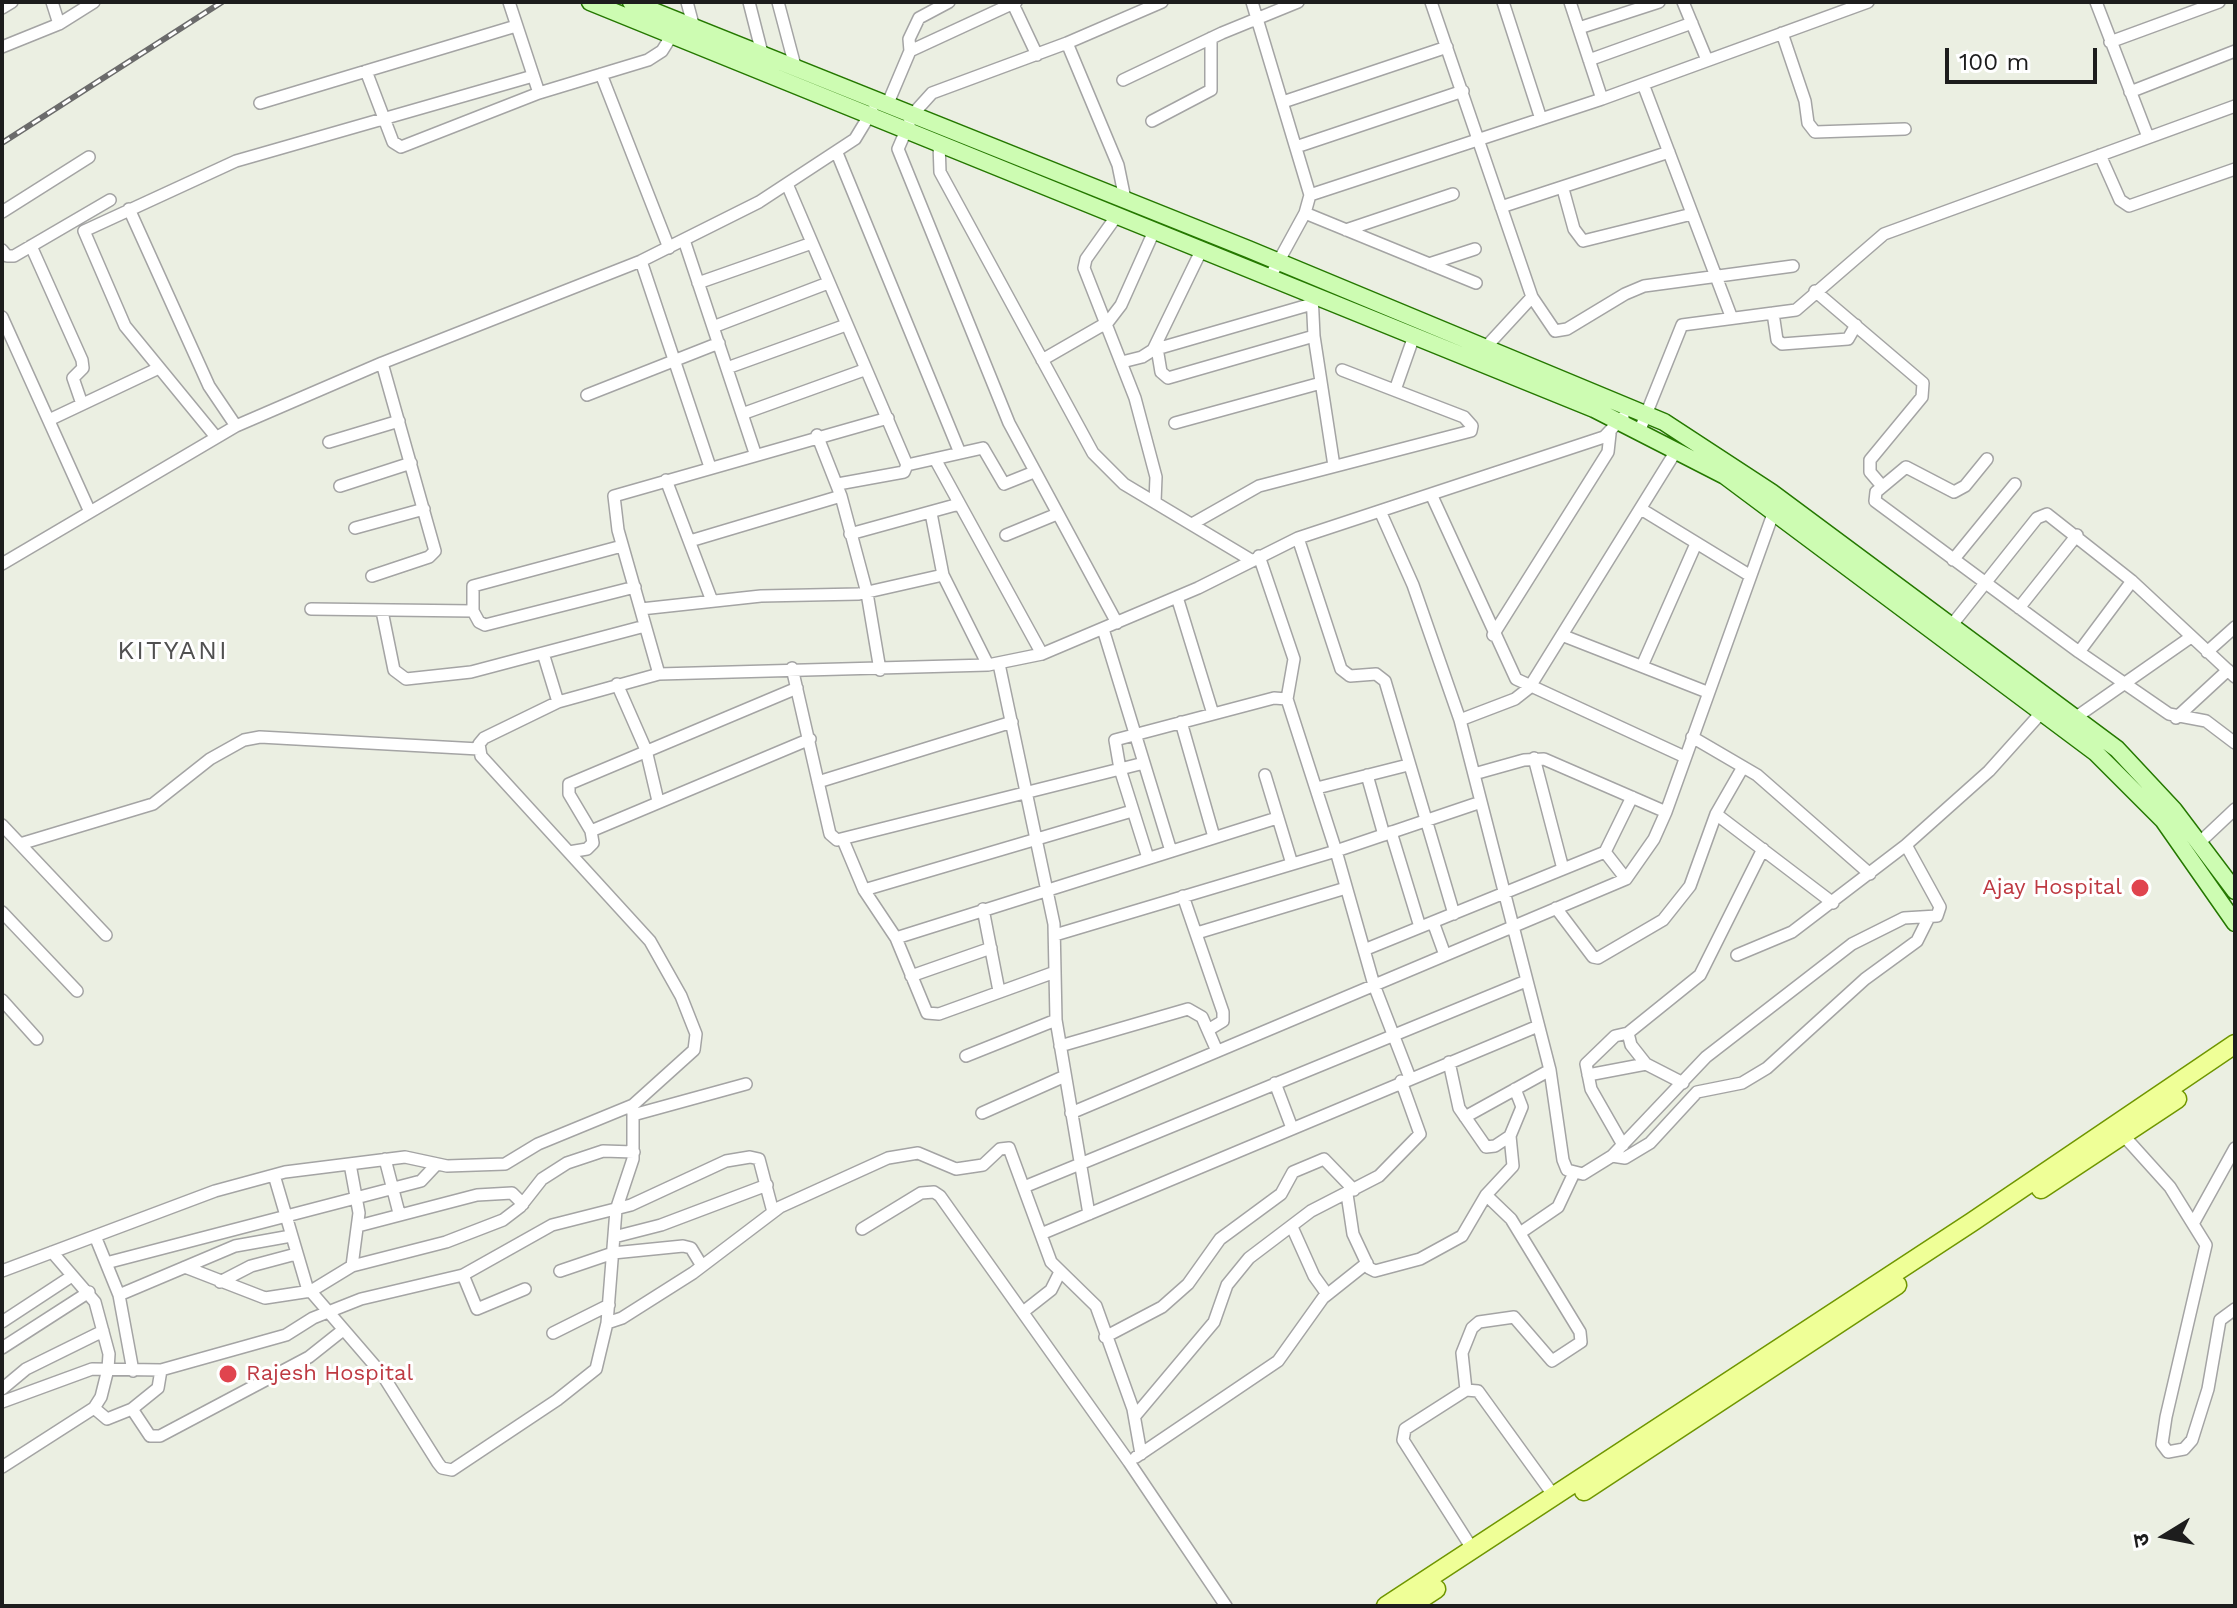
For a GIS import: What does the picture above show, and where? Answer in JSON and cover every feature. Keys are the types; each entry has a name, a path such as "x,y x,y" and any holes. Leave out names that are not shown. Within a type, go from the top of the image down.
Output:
{"main road":[{"path":"590,2 939,143 1279,261 1649,415 1771,492 1951,626 2069,723 2163,820 2235,923"},
{"path":"631,2 913,114 1121,207 1155,229 1270,277 1312,299 1414,336 1615,428 1639,432 1725,476 2041,713 2069,723 2117,749 2174,810 2233,883"},
{"path":"1396,1605 1473,1550 2235,1044"},
{"path":"1396,1605 2124,1136 2235,1059"}],"street":[{"path":"2,8 12,2"},
{"path":"52,2 59,24"},
{"path":"2,47 59,24 94,2"},
{"path":"509,2 539,93"},
{"path":"687,2 694,28"},
{"path":"749,2 762,53"},
{"path":"778,2 795,66"},
{"path":"2,564 236,426 382,363 641,261 787,184 855,139 882,101 910,51 909,39 919,18 949,2"},
{"path":"910,51 1014,2 1037,55"},
{"path":"1117,623 1009,423 901,163 898,149 913,114 925,99 939,90 1037,55 1162,2"},
{"path":"1252,2 1310,195 1305,213 1270,277"},
{"path":"1123,80 1211,38 1298,2"},
{"path":"1431,2 1532,297 1551,327 1561,332 1644,286 1793,266"},
{"path":"1503,2 1541,119"},
{"path":"1570,2 1602,99"},
{"path":"1579,28 1637,5 1659,2"},
{"path":"1683,2 1707,60"},
{"path":"1310,195 1602,99 1868,2"},
{"path":"2096,2 2148,137"},
{"path":"2110,42 2219,2"},
{"path":"1589,60 1692,23"},
{"path":"260,103 516,26"},
{"path":"1782,33 1805,101 1808,123 1815,132 1905,129"},
{"path":"366,71 393,142 406,146 539,93 656,56 672,35"},
{"path":"1152,121 1211,90 1211,38"},
{"path":"1067,43 1118,165 1121,207 1086,259 1084,268 1122,362 1156,477 1155,502"},
{"path":"1283,102 1447,47"},
{"path":"2130,92 2235,51"},
{"path":"601,74 669,248"},
{"path":"216,437 125,326 84,236 86,229 236,161 533,76"},
{"path":"1643,84 1731,316"},
{"path":"1296,147 1463,91"},
{"path":"1639,432 1649,415 1682,325 1731,316 1796,310 1884,234 2235,106"},
{"path":"939,143 940,172 1093,453 1124,484 1255,558 1294,659 1287,699 1317,788 1374,985 1394,1034 1420,1134 1386,1171 1311,1211 1249,1258 1231,1278 1214,1322 1135,1416"},
{"path":"1501,207 1669,152"},
{"path":"837,153 960,453"},
{"path":"2100,155 2120,200 2129,206 2235,169"},
{"path":"2,212 89,157"},
{"path":"690,541 840,490 904,472 907,465 787,184"},
{"path":"1563,189 1574,229 1583,241 1692,214"},
{"path":"1346,230 1453,194"},
{"path":"2,250 10,256 110,200"},
{"path":"129,209 209,386 236,426"},
{"path":"1305,213 1476,283"},
{"path":"1042,360 1108,322 1121,305 1155,229"},
{"path":"684,240 755,453"},
{"path":"698,283 812,243"},
{"path":"31,246 82,360 83,368 73,381 82,404"},
{"path":"1202,249 1155,349 1161,372 1168,378 1314,336"},
{"path":"1429,264 1475,249"},
{"path":"641,261 710,467"},
{"path":"713,327 828,283"},
{"path":"1815,291 1918,377 1924,390 1870,460 1870,472 1882,486"},
{"path":"1485,348 1532,297"},
{"path":"1122,362 1312,299 1314,336 1334,466"},
{"path":"1773,313 1777,340 1782,344 1848,339 1856,325"},
{"path":"2,317 90,512"},
{"path":"727,368 846,325"},
{"path":"1395,390 1414,336"},
{"path":"587,395 719,343"},
{"path":"372,576 434,555 434,543 382,363"},
{"path":"49,420 159,368"},
{"path":"742,414 864,370"},
{"path":"1192,524 1248,490 1471,431 1470,421 1464,417 1342,370"},
{"path":"1175,423 1321,383"},
{"path":"1493,635 1608,452 1615,428 1628,406"},
{"path":"659,674 622,546 614,496 817,435 888,418"},
{"path":"329,442 399,421"},
{"path":"479,749 484,738 558,702 659,674 792,668 880,670 993,665 1042,654 1177,597 1298,538 1615,428"},
{"path":"817,435 840,490 867,593 880,670"},
{"path":"907,465 986,450 1004,484 1034,472"},
{"path":"1460,720 1515,699 1529,688 1676,451"},
{"path":"935,459 1042,654"},
{"path":"1987,459 1959,491 1947,490 1911,467 1902,469 1874,497 1879,506 2079,652 2176,718 2206,721 2235,743"},
{"path":"340,486 411,463"},
{"path":"666,480 712,601"},
{"path":"1953,560 2015,484"},
{"path":"1431,494 1511,673 1529,688 1685,757"},
{"path":"850,534 959,504"},
{"path":"355,528 424,509"},
{"path":"1641,509 1695,546 1749,575"},
{"path":"1380,511 1413,585 1460,720 1550,1070 1563,1160 1574,1173 1583,1174 1612,1156 1706,1057 1852,944 1904,918 1928,919 1937,916 1940,907 1906,845"},
{"path":"931,513 943,575 993,665 1012,722 1055,935 1056,1020 1089,1214"},
{"path":"1006,535 1057,514"},
{"path":"1071,1113 1626,879 1647,850 1666,812 1773,514"},
{"path":"1951,626 2041,515 2053,517 2132,581 2231,673 2176,718"},
{"path":"2019,608 2077,535"},
{"path":"1298,538 1341,669 1350,676 1376,674 1385,681 1454,914"},
{"path":"622,546 473,586 473,611 479,622 485,625 635,587"},
{"path":"1642,666 1695,546"},
{"path":"641,609 712,601 867,593 943,575"},
{"path":"2079,652 2132,581"},
{"path":"1177,597 1213,714"},
{"path":"311,609 473,611"},
{"path":"382,611 394,670 400,678 471,672 645,626"},
{"path":"2207,652 2235,627"},
{"path":"1103,629 1171,851"},
{"path":"1564,636 1707,692"},
{"path":"2069,723 2124,681 2191,637"},
{"path":"543,653 558,702"},
{"path":"792,668 830,834 843,840 1026,790 1144,763"},
{"path":"617,684 646,750 658,801"},
{"path":"569,852 591,847 591,831 569,794 569,784 797,688"},
{"path":"1148,858 1120,769 1115,740 1135,732 1274,698 1287,699"},
{"path":"1737,955 1792,932 1870,874 1989,771 2041,713"},
{"path":"818,782 1012,722"},
{"path":"1181,722 1214,837"},
{"path":"20,844 153,804 210,759 244,740 260,737 479,749"},
{"path":"1692,737 1765,782 1870,874"},
{"path":"591,831 810,739"},
{"path":"274,1175 302,1279 382,1374 438,1463 447,1471 457,1469 588,1378 600,1359 609,1305 616,1210 630,1173 634,1152 633,1110 694,1050 696,1034 681,996 650,941 510,791 479,749"},
{"path":"1474,774 1534,758 1666,812"},
{"path":"1534,758 1563,869"},
{"path":"1317,788 1408,765"},
{"path":"1556,908 1593,957 1605,956 1663,920 1687,892 1716,814 1743,767"},
{"path":"1265,775 1292,864"},
{"path":"1367,775 1420,927"},
{"path":"1364,950 1605,852 1632,797"},
{"path":"1055,935 1336,851 1481,802"},
{"path":"2199,843 2235,809"},
{"path":"864,890 1132,811"},
{"path":"1716,814 1833,903"},
{"path":"896,938 1277,818"},
{"path":"4,829 106,935"},
{"path":"843,840 864,890 896,938 927,1013 932,1015 1055,972"},
{"path":"1623,1145 1591,1089 1588,1060 1615,1036 1628,1033 1700,975 1763,849"},
{"path":"1605,852 1626,879"},
{"path":"1197,933 1346,888"},
{"path":"1183,896 1224,1017 1208,1030"},
{"path":"983,909 999,991"},
{"path":"2,912 77,991"},
{"path":"1612,1156 1625,1158 1650,1143 1697,1092 1742,1083 1767,1068 1865,979 1917,941 1928,919"},
{"path":"1433,922 1445,955"},
{"path":"911,976 991,948"},
{"path":"1024,1187 1526,981"},
{"path":"2,1000 37,1039"},
{"path":"1060,1046 1188,1009 1198,1012 1217,1051"},
{"path":"966,1056 1056,1020"},
{"path":"1041,1234 1538,1026"},
{"path":"1628,1033 1631,1045 1646,1064 1683,1083"},
{"path":"1449,1062 1465,1117 1486,1147 1495,1146 1510,1136 1522,1114 1515,1089"},
{"path":"1588,1075 1646,1064"},
{"path":"1465,1117 1550,1070"},
{"path":"982,1113 1065,1076"},
{"path":"1275,1083 1292,1128"},
{"path":"2,1271 138,1223 215,1191 274,1175 405,1157 436,1165 505,1164 538,1144 633,1110 746,1084"},
{"path":"1105,1337 1162,1307 1188,1284 1220,1239 1281,1194 1293,1172 1324,1159 1350,1192 1353,1234 1367,1263 1380,1271 1420,1259 1462,1236 1486,1195 1513,1166 1510,1136"},
{"path":"2124,1136 2165,1180 2204,1237 2206,1251 2166,1417 2162,1444 2168,1452 2184,1449 2192,1440 2208,1389 2220,1320 2235,1309"},
{"path":"607,1323 622,1318 702,1266 773,1212 888,1158 918,1153 956,1169 983,1165 1000,1149 1009,1148 1059,1274 1092,1300 1135,1416 1141,1454"},
{"path":"2194,1222 2235,1148"},
{"path":"185,1267 265,1298 311,1291 352,1266 468,1236 511,1215 542,1179 567,1163 603,1151 634,1152"},
{"path":"2,1402 92,1369 161,1370 286,1335 328,1311 361,1299 463,1275 552,1225 616,1210 702,1170 750,1157 762,1163 773,1212"},
{"path":"385,1159 399,1213"},
{"path":"350,1164 357,1196 358,1226 352,1266"},
{"path":"106,1263 421,1181 436,1165"},
{"path":"1520,1233 1558,1207 1574,1173"},
{"path":"614,1237 661,1225 767,1185"},
{"path":"358,1226 477,1195 507,1192 523,1204"},
{"path":"862,1229 921,1193 934,1192 1129,1462 1226,1606"},
{"path":"1466,1390 1462,1353 1472,1328 1479,1322 1514,1317 1552,1361 1581,1342 1580,1332 1520,1233 1505,1211 1486,1195"},
{"path":"1292,1227 1314,1276 1327,1294"},
{"path":"95,1236 119,1295 133,1371"},
{"path":"119,1295 239,1244 291,1236"},
{"path":"560,1271 613,1253 688,1246 702,1266"},
{"path":"2,1467 94,1408 101,1397 108,1369 103,1331 89,1292 52,1252"},
{"path":"220,1282 251,1266 296,1254"},
{"path":"1129,1462 1278,1361 1327,1294 1367,1263"},
{"path":"1023,1312 1051,1290 1059,1274"},
{"path":"463,1275 477,1309 525,1289"},
{"path":"2,1322 72,1276"},
{"path":"2,1348 89,1292"},
{"path":"553,1333 609,1305"},
{"path":"132,1409 146,1433 160,1436 309,1357 343,1330"},
{"path":"2,1389 26,1369 103,1331"},
{"path":"94,1408 107,1419 132,1409 158,1388 161,1370"},
{"path":"1473,1550 1401,1433 1466,1390 1478,1391 1554,1496"}],"railway":[{"path":"2,143 222,2"}],"place":[{"name":"Ajay Hospital","path":"2140,888"},
{"name":"Rajesh Hospital","path":"228,1374"}],"district":[{"name":"KITYANI","path":"173,651"}]}
